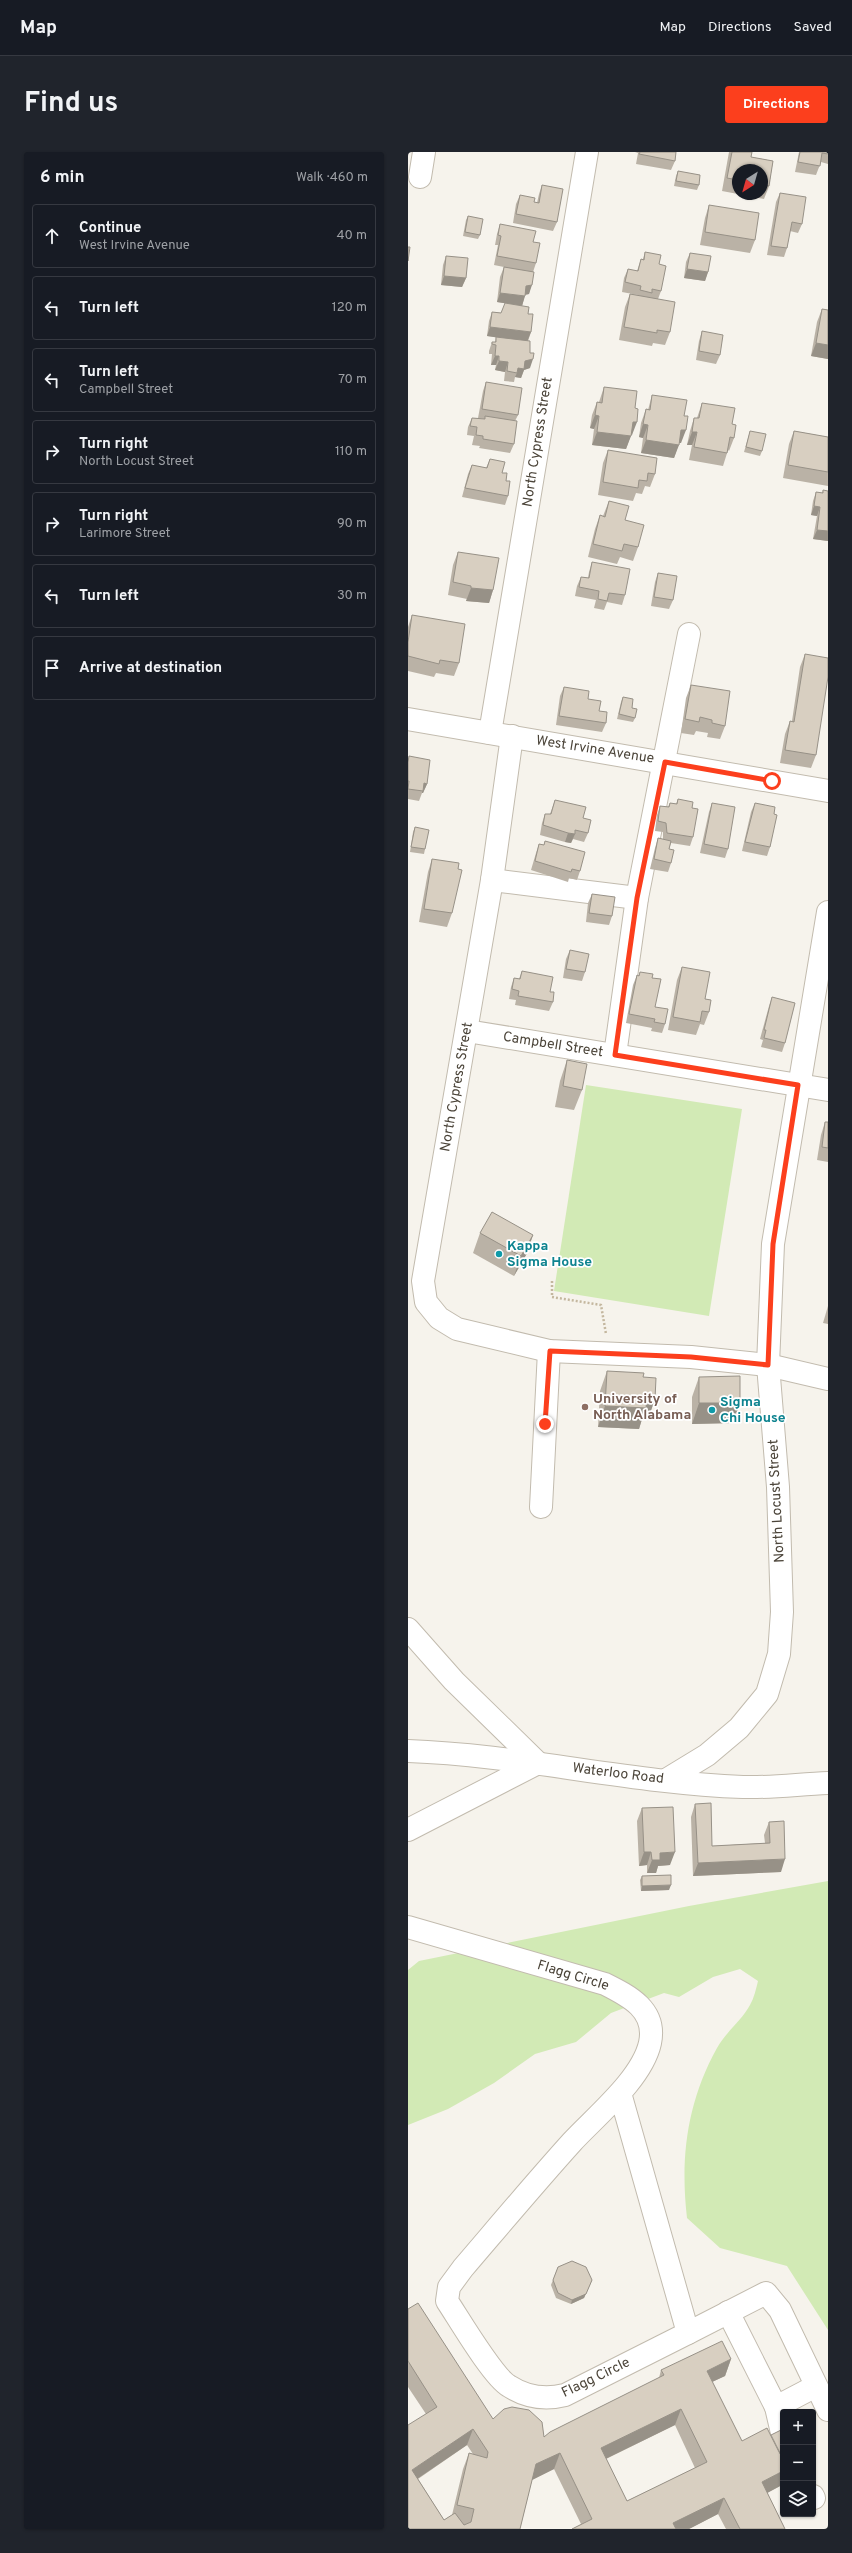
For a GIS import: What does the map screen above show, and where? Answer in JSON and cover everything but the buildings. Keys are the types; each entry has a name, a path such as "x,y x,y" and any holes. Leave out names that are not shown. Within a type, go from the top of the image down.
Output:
{"street":[{"path":"420,177 424,152"},
{"name":"North Cypress Street","path":"490,733 587,152"},
{"path":"615,1055 637,898 689,634"},
{"name":"West Irvine Avenue","path":"408,719 828,791"},
{"name":"North Cypress Street","path":"512,736 492,880 423,1281 426,1302 439,1318 457,1329 550,1351 691,1357 768,1365 828,1379"},
{"path":"492,880 637,898"},
{"name":"North Locust Street","path":"666,1780 707,1755 739,1728 767,1694 779,1654 782,1612 778,1495 768,1365 773,1244 798,1085 828,912"},
{"name":"Campbell Street","path":"467,1031 828,1090"},
{"path":"541,1507 544,1486 550,1351"},
{"path":"408,1629 454,1681 538,1762 408,1830"},
{"name":"Waterloo Road","path":"408,1751 461,1753 538,1762 607,1774 744,1787 828,1783"},
{"name":"Flagg Circle","path":"408,1927 605,1984 634,1998 649,2018 650,2042 642,2061 620,2093 572,2141 463,2268 449,2287 447,2301 507,2386 528,2396 551,2398 565,2395 766,2293 780,2310 816,2386"},
{"path":"620,2093 688,2333"},
{"path":"728,2312 776,2408 780,2429"},
{"path":"776,2408 816,2386 828,2410"}],"path":[{"path":"552,1281 552,1297 601,1305 607,1340"}],"green space":[{"path":"586,1085 742,1109 709,1316 554,1291"},
{"path":"828,1881 828,2330 787,2266 720,2248 687,2218 685,2196 686,2152 692,2110 707,2068 717,2048 750,2005 758,1981 740,1969 713,1977 679,1997 664,1993 611,2013 576,2042 535,2054 494,2083 448,2109 408,2125 408,1970 419,1961 689,1906"}],"place":[{"name":"Kappa Sigma House","path":"499,1254"},
{"name":"University of North Alabama","path":"585,1407"},
{"name":"Sigma Chi House","path":"712,1410"}],"route":[{"path":"545,1424 550,1351 629,1356 691,1357 768,1365 773,1244 798,1085 615,1055 637,898 665,762 751,776 772,781"}]}
